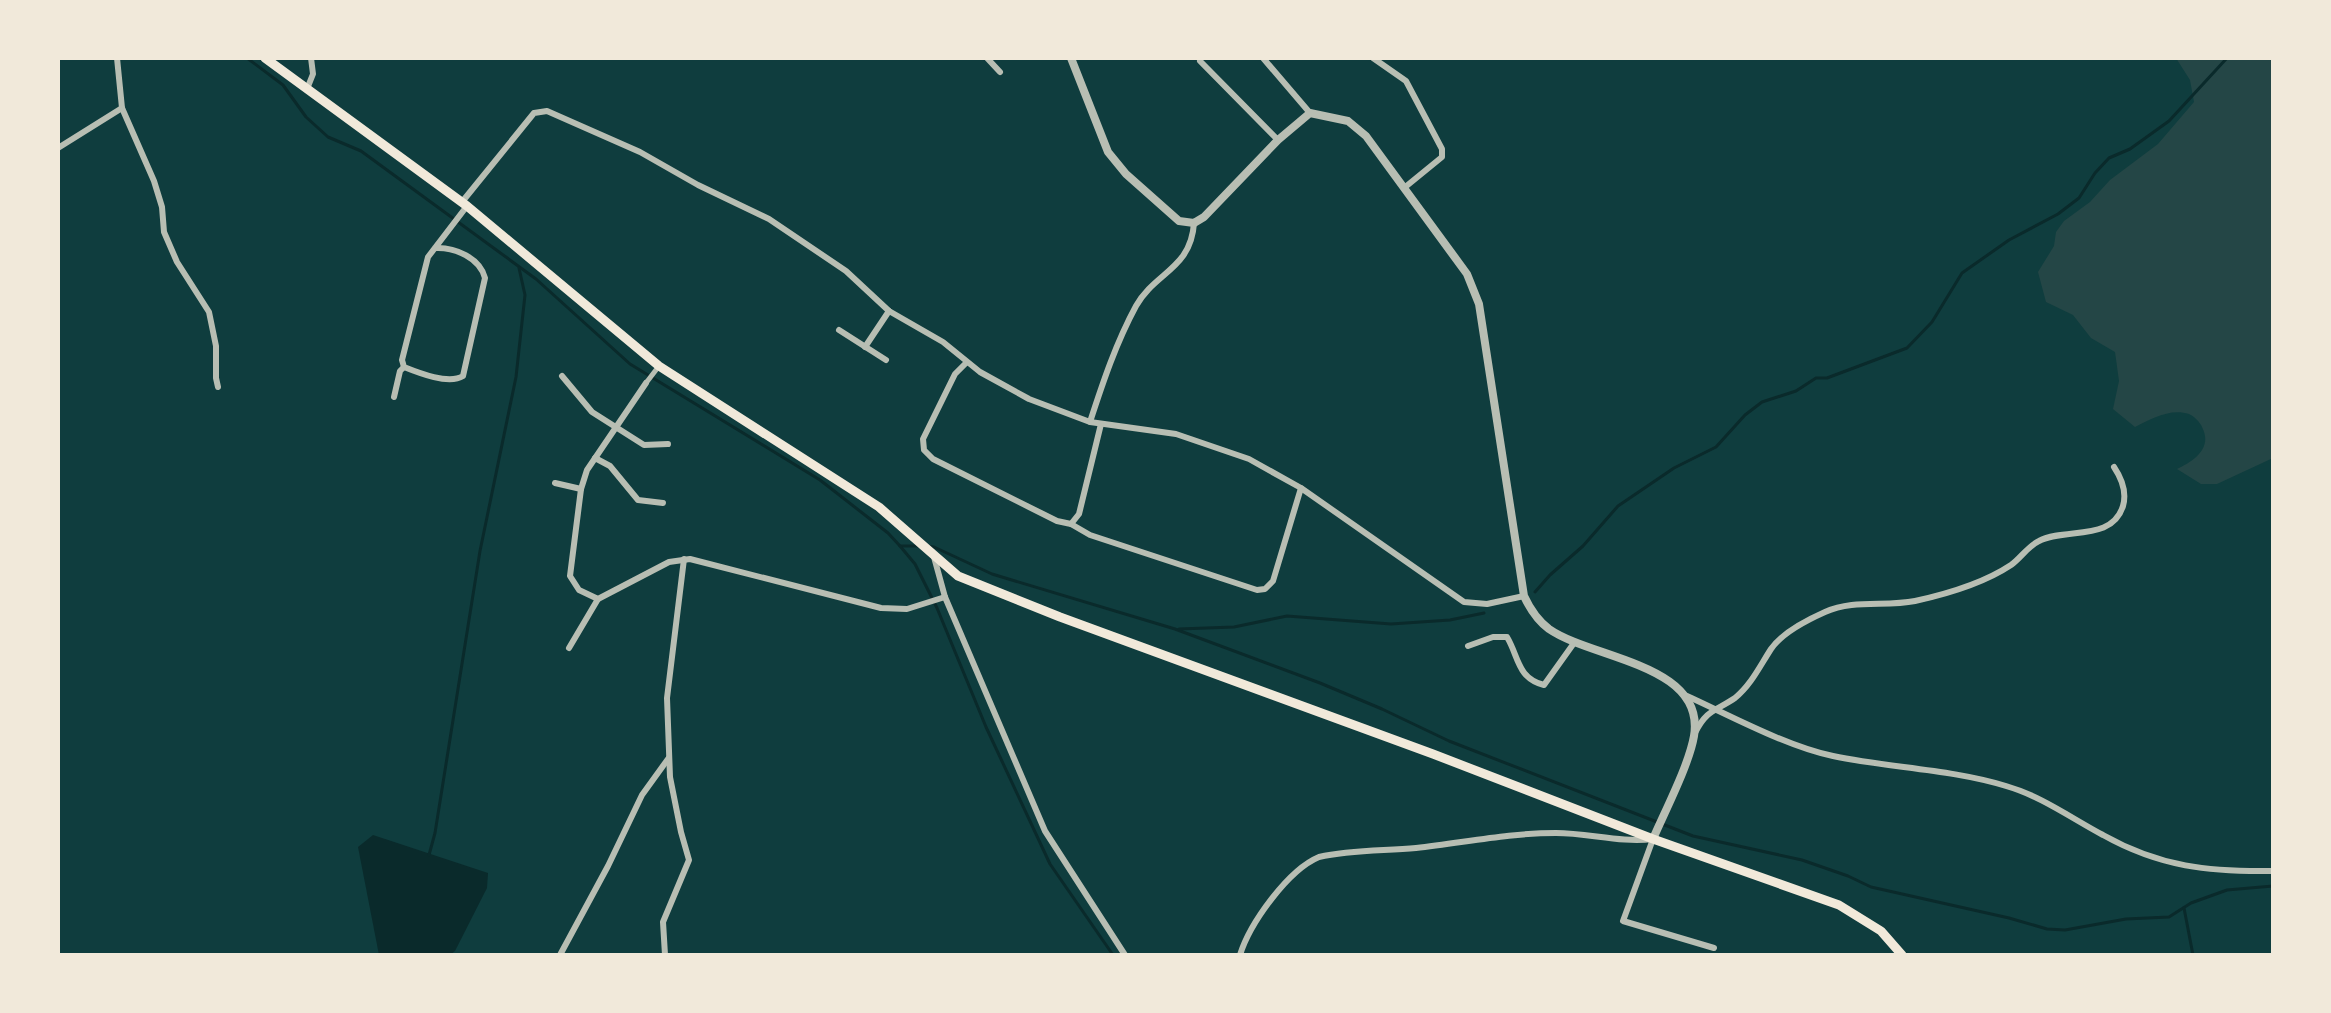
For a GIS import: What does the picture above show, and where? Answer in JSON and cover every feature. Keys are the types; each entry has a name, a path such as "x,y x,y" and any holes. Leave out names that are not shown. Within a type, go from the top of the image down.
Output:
{"main road":[{"path":"265,58 464,207 659,366 879,507 946,568 970,582 1839,905 1881,931 1902,955"}],"street":[{"path":"117,58 122,108 154,181 162,207 164,232 177,262 209,312 216,346 218,387"},
{"path":"307,89 313,74 311,58"},
{"path":"987,58 1000,72"},
{"path":"1071,58 1108,152 1126,174 1179,221 1194,223 1204,217 1278,140 1310,113"},
{"path":"1263,58 1310,113 1348,121 1366,136 1467,274 1479,304 1524,596 1537,619 1547,628 1574,643 1664,677 1687,696 1788,741 1831,756 1971,777 2006,786 2035,796 2144,855 2177,865 2224,872 2273,871"},
{"path":"1373,58 1406,81 1442,149 1442,157 1437,163 1404,188"},
{"path":"1200,61 1278,140"},
{"path":"58,148 122,108"},
{"path":"404,367 402,360 428,257 534,113 547,111 640,152 698,185 769,219 846,271 889,311 949,346 966,363 1029,399 1090,422 1176,434 1249,459 1301,488 1464,602 1487,604 1524,596"},
{"path":"1090,422 1105,377 1138,303 1151,287 1175,268 1187,252 1194,223"},
{"path":"404,367 453,380 463,376 484,272 456,249 435,248"},
{"path":"865,347 889,311"},
{"path":"839,330 886,360"},
{"path":"966,363 955,374 923,439 924,450 933,459 1015,501 1090,535 1231,583 1261,590 1273,581 1301,488"},
{"path":"598,599 579,590 570,576 581,489 587,470 659,366"},
{"path":"394,397 400,371 404,367"},
{"path":"562,376 592,412 644,445 668,444"},
{"path":"1071,524 1079,514 1101,424"},
{"path":"595,458 610,466 638,500 663,503"},
{"path":"1714,948 1623,921 1654,834 1700,724 1714,708 1735,697 1754,677 1780,638 1826,611 1853,603 1889,605 1917,600 1978,582 2011,565 2038,541 2062,534 2101,530 2116,520 2124,504 2123,481 2114,467"},
{"path":"555,483 581,489"},
{"path":"934,557 942,598 1045,831 1125,955"},
{"path":"665,955 663,922 689,860 681,832 669,758 667,698 684,559"},
{"path":"569,648 598,599 669,562 684,559 701,560 881,608 907,609 942,598"},
{"path":"1468,646 1493,637 1507,637 1519,669 1532,681 1544,685 1574,643"},
{"path":"1687,696 1692,709 1694,736"},
{"path":"560,955 642,795 669,758"},
{"path":"1240,955 1264,909 1305,862 1319,857 1431,846 1497,835 1558,833 1629,842 1654,834"}],"shaded area":[{"path":"2176,58 2273,58 2273,458 2217,484 2201,484 2177,469 2200,453 2205,441 2200,423 2193,416 2168,413 2135,427 2113,409 2119,381 2115,352 2091,338 2073,315 2046,302 2038,272 2054,246 2056,232 2064,221 2090,202 2110,180 2158,144 2194,102 2190,80"},
{"path":"373,835 488,873 487,888 455,951 450,955 379,955 358,847"}],"waterway":[{"path":"247,58 283,85 306,117 328,137 361,151 536,279 630,364 820,480 900,546 920,546"},
{"path":"1535,592 1583,546 1618,506 1674,468 1716,447 1745,415 1762,402 1796,391 1816,378 1827,378 1907,348 1932,322 1962,273 2009,240 2058,214 2079,198 2109,158 2130,149 2169,121 2227,58"},
{"path":"429,855 480,551 516,377 525,295 519,268"},
{"path":"900,546 915,564 937,608 986,727 1050,864 1113,955"},
{"path":"927,546 992,574 1175,629 1320,683 1449,741 1693,836 1802,860 1871,887 2047,929 2065,930 2126,919 2169,917 2191,903 2227,890 2273,886"},
{"path":"1179,629 1234,627 1287,616 1391,624 1450,620 1484,613"},
{"path":"2184,908 2193,955"}]}
